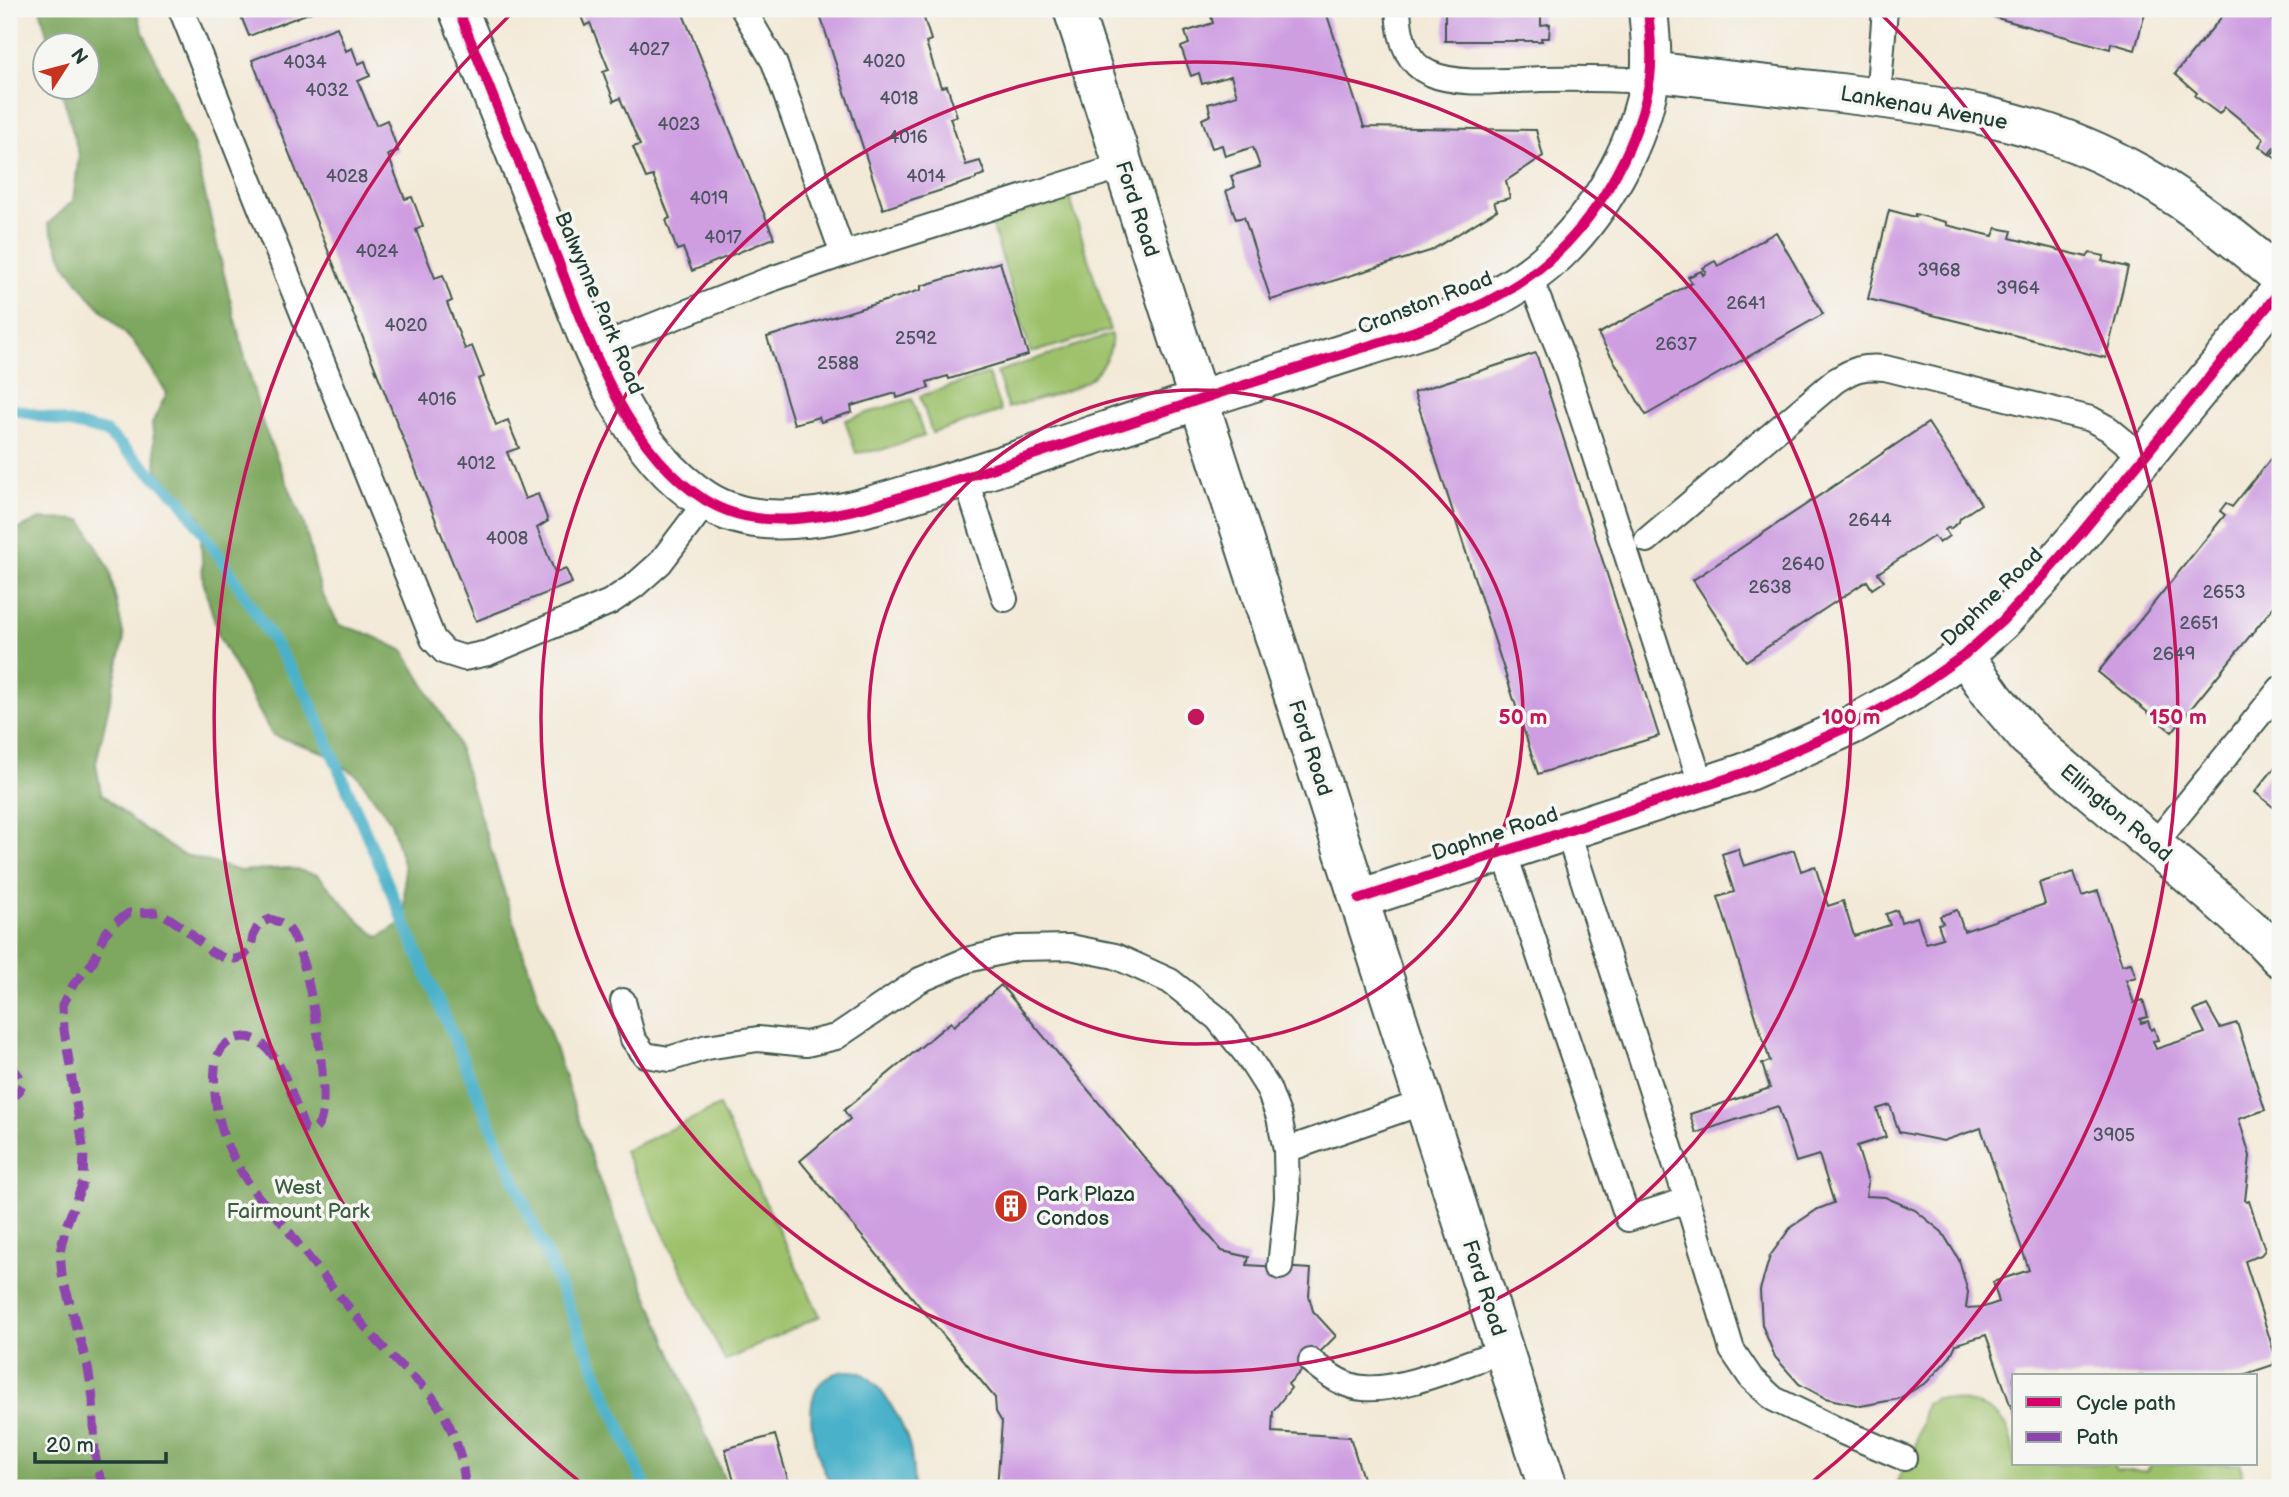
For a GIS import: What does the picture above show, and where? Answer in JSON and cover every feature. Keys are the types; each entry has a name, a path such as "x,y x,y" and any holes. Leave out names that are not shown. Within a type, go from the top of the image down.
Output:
{"street":[{"name":"Balwynne Park Road","path":"458,9 594,349 620,406 649,449 677,478 707,501 738,516 773,520 808,518 863,508 1199,400"},
{"name":"Ford Road","path":"1073,9 1548,1488"},
{"name":"Cranston Road","path":"1199,400 1423,328 1501,295 1558,253 1604,193 1640,118 1650,76 1648,9"},
{"name":"Lankenau Avenue","path":"1650,76 1878,98 1944,107 2011,122 2067,140 2119,162 2179,198 2221,228 2280,277"},
{"name":"Daphne Road","path":"1359,899 1744,774 1852,725 1911,692 1964,655 2002,621 2040,580 2280,291"},
{"name":"Ellington Road","path":"1964,655 1994,698 2027,737 2260,937 2280,958"}],"lane":[{"path":"181,9 433,639 445,652 464,658 488,653 610,602 634,586 660,563 707,501"},
{"path":"743,9 774,62"},
{"path":"761,9 774,62 843,254"},
{"path":"1398,9 1399,32 1408,54 1426,72 1452,81 1650,76"},
{"path":"1878,98 1885,9"},
{"path":"594,349 766,281 843,254 1124,166"},
{"path":"1529,276 1566,367 1702,787"},
{"path":"1647,540 1835,382 1852,370 1867,367 1885,368 2091,419 2109,429 2143,457"},
{"path":"965,477 1005,599"},
{"path":"2154,845 2280,689"},
{"path":"1567,830 1687,1200 1732,1350 1751,1378 1774,1399 1904,1458"},
{"path":"1504,852 1628,1219 1687,1200"},
{"path":"623,1001 633,1039 645,1055 669,1059 707,1048 758,1039 806,1044 836,1037 920,980 967,960 1018,948 1070,947 1115,956 1170,981 1217,1018 1247,1055 1268,1088 1279,1117 1286,1150 1287,1199 1280,1267"},
{"path":"1286,1150 1424,1102"},
{"path":"1311,1361 1326,1375 1361,1388 1396,1387 1503,1351"}],"green space":[{"name":"West Fairmount Park","path":"40,9 136,9 144,34 193,144 263,425 304,524 321,592 339,625 366,633 404,651 455,737 597,1175 728,1488 9,1488 9,534 40,519 82,520 109,568 124,638 96,763 101,793 133,821 179,853 240,871 289,868 318,875 361,923 379,937 405,920 404,867 391,822 358,776 320,751 272,735 219,637 203,581 200,517 157,470 152,423 167,393 135,344 88,295 65,264 48,224 73,201 79,155 65,102 102,102 102,32 46,32"},
{"path":"1070,198 1110,330 1031,353 991,222"},
{"path":"1111,334 1107,356 1088,380 1065,391 1008,408 997,372"},
{"path":"988,374 1001,411 932,433 920,396"},
{"path":"912,399 924,436 881,450 856,453 845,420"},
{"path":"719,1106 820,1316 725,1361 624,1151"},
{"path":"1936,1398 1968,1402 1993,1412 2002,1421 2012,1443 2012,1466 2114,1466 2116,1471 2146,1471 2150,1466 2241,1466 2243,1488 1915,1488 1897,1481 1913,1454 1926,1403"}],"water":[{"path":"848,1371 860,1372 871,1380 897,1416 910,1449 914,1488 833,1488 814,1438 812,1401 818,1386 830,1376"}],"building":[{"path":"238,9 319,9 249,36"},
{"path":"578,9 681,9 774,238 692,271 683,248 677,250 666,220 670,218 653,176 646,178 633,147 640,145 620,98 614,101 603,72 609,70 590,23 585,26"},
{"path":"818,9 921,9 931,40 926,42 934,67 941,87 947,86 957,116 950,118 966,165 980,161 985,174 883,209"},
{"path":"1209,9 1325,9 1364,127 1536,130 1543,156 1506,181 1510,198 1494,202 1497,210 1430,251 1271,300 1244,217 1236,219 1226,191 1235,187 1231,176 1260,167 1253,147 1225,156 1222,145 1212,148 1202,119 1211,115 1208,104 1237,95 1231,76 1202,84 1199,73 1191,76 1181,47 1189,44 1185,32 1213,23"},
{"path":"1445,9 1541,9 1541,25 1550,24 1549,38 1541,38 1542,41 1445,41"},
{"path":"1964,9 2146,9 2135,50 2111,43 2110,49"},
{"path":"2228,9 2259,9 2280,26 2279,161 2271,155 2276,149 2274,147 2269,154 2259,146 2264,139 2225,107 2219,114 2195,96 2197,93 2175,74"},
{"path":"337,27 346,51 352,48 358,64 365,61 370,76 358,81 376,125 387,120 398,151 388,155 405,199 412,197 423,226 416,230 435,278 443,275 452,301 447,303 465,349 472,346 484,377 478,379 496,425 508,420 519,448 507,452 525,499 538,494 548,521 537,528 555,573 566,569 572,583 476,621 252,60"},
{"path":"1889,210 1915,217 1915,214 1946,222 1946,225 1993,236 1996,228 2012,231 2010,238 2087,257 2090,253 2104,256 2102,261 2128,267 2106,358 1868,299"},
{"path":"1776,232 1823,314 1646,415 1598,334 1692,283 1688,277 1701,271 1703,275 1706,272 1703,268 1715,261 1718,266"},
{"path":"1000,262 1028,355 949,379 948,376 927,382 929,388 897,398 896,393 851,406 852,412 821,422 819,417 794,424 767,337 921,290 921,286"},
{"path":"1536,353 1659,736 1538,774 1414,392"},
{"path":"1928,423 1981,504 1960,518 1950,529 1949,527 1945,530 1949,536 1939,543 1934,536 1878,573 1884,581 1872,589 1867,581 1746,661 1693,580"},
{"path":"2280,447 2280,599 2172,732 2098,672 2225,515 2220,511 2226,503 2232,507"},
{"path":"2280,761 2280,804 2278,802 2273,807 2255,792"},
{"path":"1738,849 1744,866 1794,850 1801,871 1815,866 1828,906 1843,901 1854,936 1890,925 1886,914 1897,910 1901,922 1917,917 1926,943 1943,938 1938,924 1943,923 1940,916 1957,910 1964,931 2045,904 2039,883 2074,872 2082,896 2098,891 2122,965 2131,963 2136,977 2126,980 2134,1003 2143,1000 2148,1017 2140,1019 2141,1023 2148,1021 2151,1030 2154,1028 2158,1040 2153,1041 2156,1049 2205,1033 2194,1011 2207,1005 2220,1028 2237,1023 2265,1110 2239,1119 2250,1156 2245,1201 2249,1201 2265,1250 2261,1255 2245,1261 2276,1358 2273,1365 2246,1374 2012,1374 2012,1410 1986,1335 1956,1344 1950,1357 1927,1382 1898,1399 1861,1406 1825,1398 1799,1384 1775,1357 1762,1325 1760,1290 1770,1256 1791,1227 1818,1209 1834,1203 1819,1155 1796,1162 1778,1106 1696,1133 1690,1114 1770,1088 1762,1064 1770,1061 1718,897 1734,892 1722,854","holes":["1890,1105 1899,1132 1943,1141 1981,1128 2029,1270 1993,1282 1999,1302 1984,1307 1966,1308 1968,1292 1959,1260 1942,1232 1915,1210 1885,1197 1866,1196 1868,1182 1857,1146 1886,1137 1877,1109"]},
{"name":"Park Plaza Condos","path":"1001,985 1222,1251 1249,1257 1247,1265 1311,1269 1309,1296 1313,1311 1336,1336 1288,1384 1291,1388 1273,1411 1272,1432 1350,1437 1366,1488 997,1488 1002,1422 996,1412 995,1398 800,1161 850,1119 844,1110 951,1022 954,1026"},
{"path":"775,1435 790,1486 736,1488 725,1449"}],"waterway":[{"path":"9,408 106,432 180,499 232,575 308,697 646,1488"}],"marked path":[{"path":"105,1488 95,1454 93,1398 88,1368 62,1275 60,1252 66,1226 83,1182 84,1152 64,1030 63,1005 73,985 93,962 104,935 114,923 129,913 160,912 184,928 210,951 224,958 236,959 244,956 251,948 259,924 270,919 287,927 296,942 311,993 321,1057 323,1109 319,1124 312,1131 305,1129 276,1059 256,1040 244,1037 227,1043 216,1062 214,1085 223,1133 236,1163 256,1194 368,1330 427,1390 438,1405 459,1451 465,1488"},
{"path":"9,1062 22,1085 17,1094 9,1099"}],"cycle path":[{"path":"458,9 589,339 625,413 648,447 674,476 705,500 741,515 780,520 854,510 964,477 1436,324 1512,287 1557,253 1574,235 1590,216 1617,173 1638,126 1650,78 1648,9"},
{"path":"1359,899 1744,773 1852,725 1911,692 1964,655 2002,621 2040,580 2280,291"}],"place":[{"name":"Park Plaza Condos","path":"1011,1206"}]}
